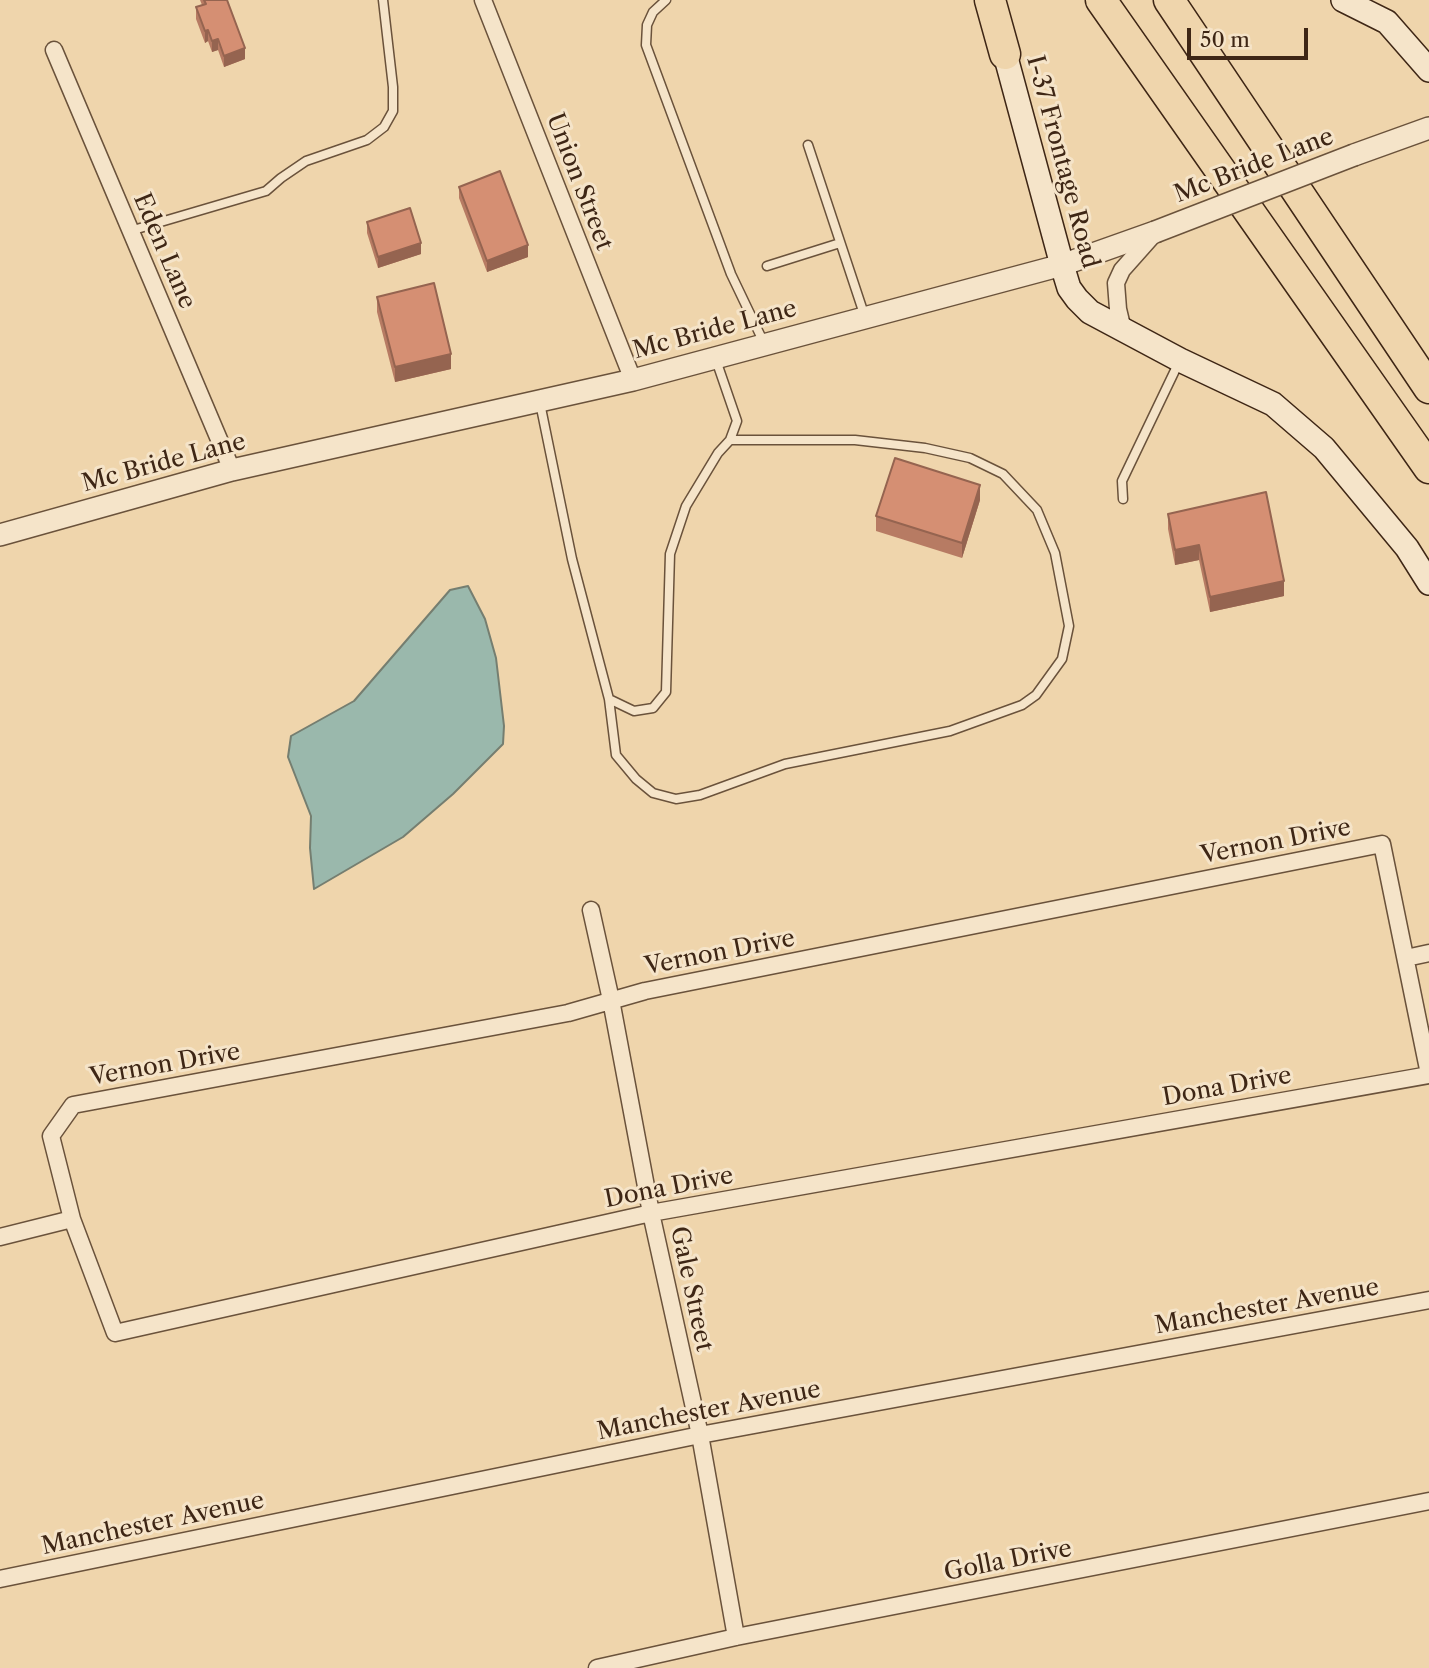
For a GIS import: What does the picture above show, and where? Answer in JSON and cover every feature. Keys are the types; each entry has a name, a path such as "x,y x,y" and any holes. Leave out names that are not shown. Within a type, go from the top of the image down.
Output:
{"highway":[{"path":"990,0 1006,54"},
{"path":"1101,0 1429,468"},
{"path":"1169,0 1429,388"}],"main road":[{"name":"I-37 Frontage Road","path":"981,0 1006,54 1062,265 1069,288 1077,299 1090,312 1123,330 1273,404 1324,448 1408,548 1429,583"},
{"path":"1343,0 1387,22 1429,70"}],"street":[{"name":"Union Street","path":"483,0 633,380"},
{"name":"Eden Lane","path":"54,50 232,470"},
{"name":"Mc Bride Lane","path":"0,535 232,470 633,380 1062,265 1429,128"},
{"path":"1123,330 1116,283 1122,270 1155,232"},
{"name":"Vernon Drive","path":"72,1219 51,1136 73,1105 568,1013 658,988 1382,844 1406,958"},
{"name":"Gale Street","path":"591,910 611,1000 651,1213 700,1435 736,1637"},
{"path":"1406,958 1429,953"},
{"name":"Dona Drive","path":"72,1219 115,1333 651,1213 1429,1074 1406,958"},
{"path":"0,1237 72,1219"},
{"name":"Manchester Avenue","path":"0,1579 700,1435 1429,1300"},
{"name":"Golla Drive","path":"597,1668 736,1637 1429,1501"}],"lane":[{"path":"130,231 266,191 281,177 306,161 367,140 384,127 393,111 393,87 383,0"},
{"path":"666,0 653,12 647,25 646,45 731,274 764,344"},
{"path":"808,145 865,317"},
{"path":"767,266 840,243"},
{"path":"609,699 634,712 653,708 666,692 670,554 686,506 730,440 737,421 716,357"},
{"path":"1123,499 1122,481 1180,360"},
{"path":"539,401 572,559 609,699 616,755 636,779 653,793 676,799 700,795 785,764 950,731 1022,705 1036,695 1062,659 1069,626 1055,553 1037,510 1003,474 970,458 925,448 855,440 730,440"}],"shaded area":[{"path":"468,586 485,619 496,658 504,726 503,744 453,794 403,837 314,889 310,848 311,816 288,757 291,736 354,701 450,590"}],"building":[{"path":"204,0 227,0 245,48 224,56 218,39 212,41 208,30 205,31 196,7 206,4"},
{"path":"500,171 528,245 487,261 459,187"},
{"path":"410,208 421,243 378,257 367,222"},
{"path":"434,283 451,354 395,367 377,297"},
{"path":"895,458 980,485 962,543 876,516"},
{"path":"1266,492 1284,581 1210,597 1199,545 1175,550 1168,514"}]}
